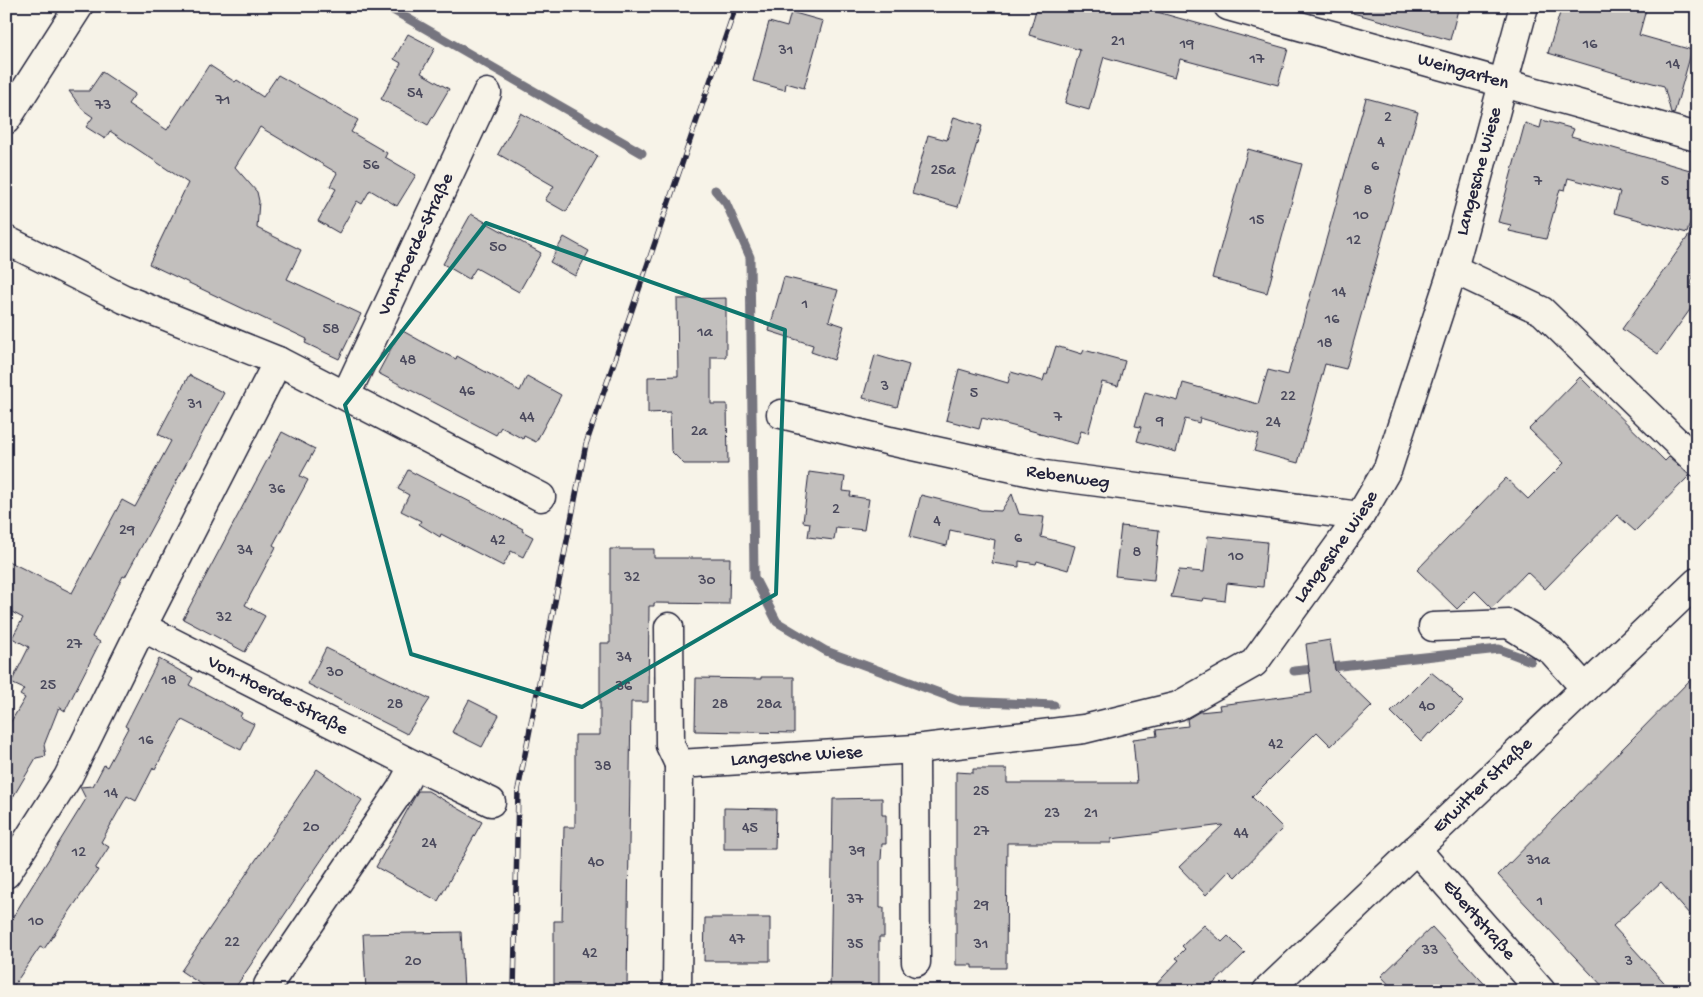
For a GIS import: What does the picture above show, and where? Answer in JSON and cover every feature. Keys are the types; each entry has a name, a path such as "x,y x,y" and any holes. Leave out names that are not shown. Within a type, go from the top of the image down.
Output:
{"street":[{"path":"6,120 79,6"},
{"name":"Weingarten","path":"1228,6 1697,137"},
{"name":"Langesche Wiese","path":"679,764 916,748 1084,728 1178,706 1254,663 1360,516 1388,468 1453,269 1524,6"},
{"name":"Von-Hoerde-Straße","path":"346,395 487,92"},
{"path":"6,240 124,299 278,361 541,497"},
{"path":"1453,269 1542,311 1697,462"},
{"path":"6,874 68,777 142,627 278,361"},
{"name":"Rebenweg","path":"781,414 890,442 1046,475 1360,516"},
{"name":"Erwitter Straße","path":"1267,991 1697,582"},
{"path":"1433,627 1509,624 1552,650 1585,688"},
{"name":"Von-Hoerde-Straße","path":"142,627 491,802"},
{"path":"669,627 670,744 679,764 677,991"},
{"path":"916,748 916,962"},
{"path":"268,991 268,985 401,788 414,765"},
{"name":"Ebertstraße","path":"1416,849 1541,991"}],"highlighted area":[{"path":"486,223 785,330 776,594 582,707 411,654 345,405"}],"building":[{"path":"1037,6 1136,6 1288,49 1278,85 1180,59 1175,77 1104,57 1089,110 1065,103 1080,50 1029,35"},
{"path":"1354,6 1459,6 1450,40 1353,13"},
{"path":"1562,6 1647,6 1639,35 1692,50 1674,114 1671,113 1664,86 1548,53"},
{"path":"791,12 823,21 804,88 786,83 785,90 753,81 769,22 787,27"},
{"path":"408,34 435,48 421,73 449,89 428,125 381,99 401,63 394,59"},
{"path":"209,65 263,97 278,75 358,120 351,132 387,153 385,157 416,175 397,206 370,190 362,204 357,201 339,233 318,221 336,189 330,186 337,173 260,127 235,167 257,192 259,201 257,228 301,250 287,279 361,314 339,359 305,343 307,339 149,264 188,183 110,131 105,139 86,127 93,117 83,110 69,91 89,91 102,72 135,94 128,104 167,130"},
{"path":"1366,98 1418,112 1346,369 1325,364 1298,463 1254,451 1259,435 1200,418 1199,423 1185,419 1176,452 1137,441 1141,427 1135,426 1145,392 1178,401 1183,383 1258,404 1268,370 1288,375"},
{"path":"521,113 598,156 566,212 545,200 554,186 498,154"},
{"path":"954,117 982,126 958,207 912,194 928,135 947,140"},
{"path":"1542,120 1574,129 1571,136 1697,172 1697,199 1687,233 1614,213 1620,192 1568,178 1565,190 1560,189 1546,239 1509,231 1511,225 1498,222 1525,123 1540,128"},
{"path":"1248,149 1302,164 1267,293 1212,278"},
{"path":"471,214 541,253 519,292 476,268 469,279 443,264"},
{"path":"1697,224 1697,262 1691,284 1697,288 1697,300 1658,354 1622,329"},
{"path":"564,237 589,251 575,276 550,262"},
{"path":"784,277 838,290 829,321 844,326 834,360 811,352 813,345 769,331"},
{"path":"726,298 726,357 711,357 711,404 727,404 728,464 684,464 671,451 670,412 648,413 648,377 678,376 677,299"},
{"path":"401,330 456,359 457,356 520,391 527,376 561,395 536,442 524,436 523,439 501,427 496,435 378,373"},
{"path":"1056,346 1082,354 1084,350 1125,361 1118,386 1102,382 1088,433 1081,431 1077,444 982,418 979,429 946,420 959,369 1008,383 1011,372 1043,381 1045,374 1047,375"},
{"path":"875,355 909,365 897,407 863,398"},
{"path":"189,375 224,393 125,577 123,576 92,637 100,642 65,711 59,707 44,745 46,756 36,758 6,809 6,730 25,698 20,695 24,689 11,683 29,647 12,638 23,618 6,609 6,560 72,593 122,500 135,507 171,441 158,434"},
{"path":"1580,377 1665,461 1669,457 1690,475 1635,531 1617,515 1545,589 1527,572 1492,608 1475,591 1457,609 1417,570 1506,478 1528,499 1564,463 1529,429"},
{"path":"282,432 315,449 300,476 308,480 273,545 276,547 245,605 265,616 245,652 183,619"},
{"path":"408,470 523,529 522,531 533,537 523,557 511,551 503,566 441,534 440,537 419,524 421,521 401,511 409,495 398,489"},
{"path":"809,472 845,477 843,491 851,492 850,496 869,499 864,530 836,527 834,540 808,537 810,523 803,522"},
{"path":"1012,494 1019,514 1044,517 1041,537 1075,546 1068,570 1037,561 1036,564 1019,561 1019,567 992,563 995,540 950,530 947,546 910,537 921,495 981,510 1001,511"},
{"path":"1121,526 1159,530 1154,580 1115,576"},
{"path":"1208,536 1267,542 1263,587 1227,583 1225,601 1203,598 1202,601 1171,597 1179,570 1204,572"},
{"path":"610,549 654,549 654,558 730,558 729,604 654,603 654,606 649,606 648,702 631,702 627,987 554,986 554,921 562,921 564,827 575,827 575,735 600,735 600,643 610,643"},
{"path":"1330,640 1335,670 1372,706 1331,746 1317,732 1252,797 1283,828 1235,877 1229,871 1206,895 1179,867 1223,825 1111,839 1111,843 1007,843 1006,968 972,968 972,965 956,965 956,772 973,773 973,769 1007,769 1007,783 1137,783 1133,739 1157,736 1156,730 1188,726 1187,719 1199,712 1220,710 1219,705 1312,693 1306,644"},
{"path":"326,648 430,699 407,734 308,684"},
{"path":"159,659 193,678 189,685 242,713 240,717 254,724 241,750 182,720 155,769 153,768 136,801 127,796 101,842 109,847 95,869 98,870 44,949 40,947 10,991 6,991 6,928 86,799 80,787 93,786 104,765 107,767 128,728 125,726"},
{"path":"1431,672 1453,690 1463,702 1421,742 1391,712"},
{"path":"1697,673 1697,923 1661,882 1613,926 1672,991 1607,991 1498,875"},
{"path":"761,677 794,677 794,733 695,731 696,678 761,679"},
{"path":"469,700 499,715 482,747 452,732"},
{"path":"317,769 362,800 233,991 211,991 181,971"},
{"path":"418,791 428,791 482,822 438,901 376,867"},
{"path":"882,798 882,815 886,815 886,844 882,844 880,860 880,908 884,908 884,937 879,937 879,991 830,991 833,799"},
{"path":"724,808 776,809 775,849 724,849"},
{"path":"705,918 770,918 770,961 704,961"},
{"path":"1204,925 1222,942 1228,936 1245,953 1206,991 1150,991 1179,960 1176,958 1185,949 1182,946"},
{"path":"1432,927 1491,991 1395,991 1381,976"},
{"path":"461,932 464,991 366,991 363,934"}],"waterway":[{"path":"386,6 642,153"},
{"path":"715,190 726,203 750,257 754,577 777,622 826,651 961,701 1054,705"},
{"path":"1294,671 1499,649 1531,661"}],"railway":[{"path":"514,991 518,790 586,444 736,6"}]}
